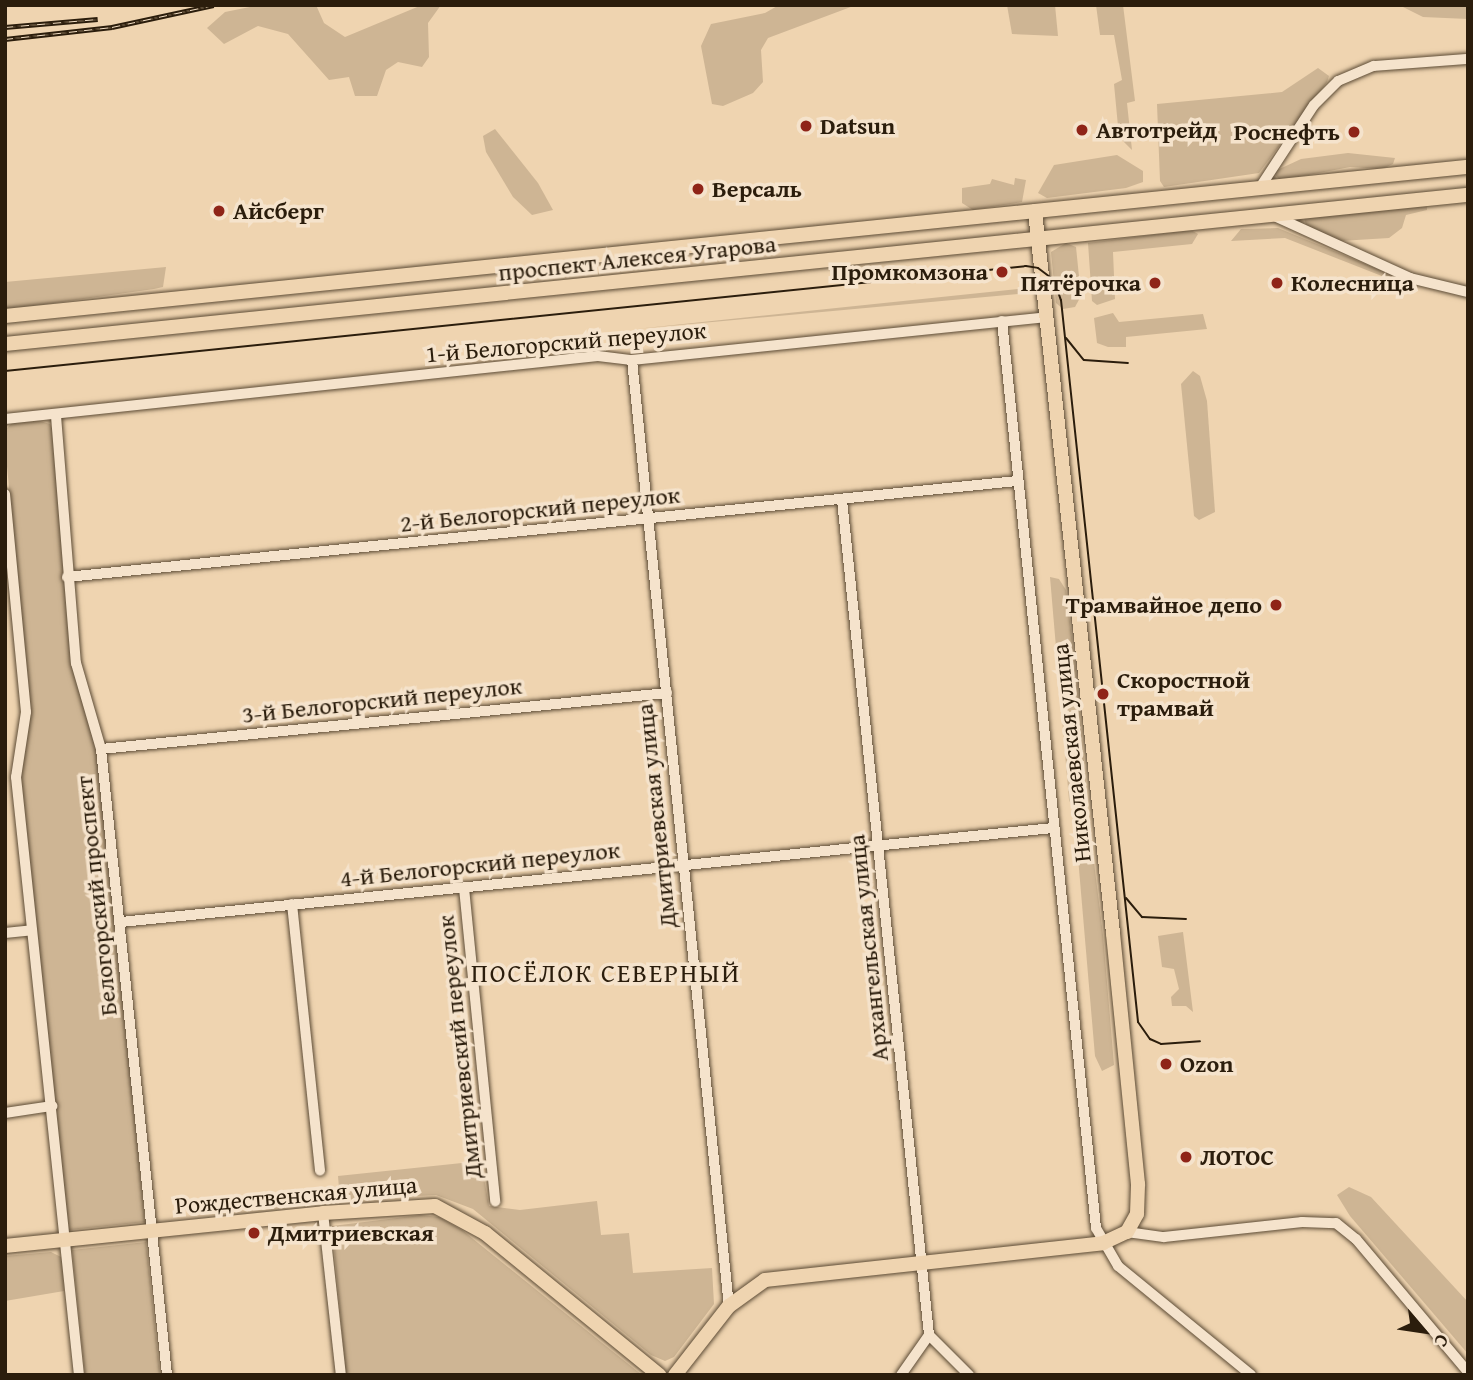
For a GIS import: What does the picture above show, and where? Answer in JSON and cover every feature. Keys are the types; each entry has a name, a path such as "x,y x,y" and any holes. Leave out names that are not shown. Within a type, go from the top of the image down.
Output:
{"main road":[{"name":"проспект Алексея Угарова","path":"5,316 1468,167"},
{"name":"проспект Алексея Угарова","path":"5,344 1468,195"},
{"name":"Николаевская улица","path":"1035,211 1138,1184 1137,1214 1127,1232"},
{"name":"Рождественская улица","path":"5,1246 410,1205 451,1211 485,1233 659,1375"},
{"path":"675,1375 729,1306 752,1286 781,1275 1103,1243 1127,1232"}],"street":[{"path":"1259,189 1314,105 1338,81 1374,66 1468,59"},
{"path":"1272,215 1410,278 1468,292"},
{"name":"1-й Белогорский переулок","path":"5,419 56,416 598,356 632,359 1047,317"},
{"name":"Николаевская улица","path":"1002,321 1092,1206 1103,1243 1118,1266 1251,1375"},
{"name":"Дмитриевская улица","path":"632,359 729,1306"},
{"name":"Белогорский проспект","path":"56,416 76,663 101,749 167,1375"},
{"name":"2-й Белогорский переулок","path":"67,577 1017,481"},
{"path":"5,494 9,584 26,712 11,758 68,1240 79,1375"},
{"name":"Архангельская улица","path":"842,500 929,1335"},
{"name":"3-й Белогорский переулок","path":"101,749 667,693"},
{"name":"4-й Белогорский переулок","path":"121,922 1053,828"},
{"name":"Дмитриевский переулок","path":"464,888 495,1201"},
{"path":"292,904 320,1171"},
{"path":"5,933 32,930"},
{"path":"5,1112 52,1106"},
{"path":"323,1213 341,1375"},
{"path":"1127,1232 1164,1237 1302,1222 1336,1223 1356,1239 1468,1372"},
{"path":"901,1375 929,1335 969,1375"}],"shaded area":[{"path":"260,5 316,5 324,23 345,37 422,5 441,5 428,23 429,57 422,67 398,62 386,70 377,96 355,96 349,77 329,80 288,34 258,26 224,44 207,28 225,12"},
{"path":"779,5 856,5 768,38 761,50 763,82 753,93 723,106 712,104 701,46 711,24 765,13"},
{"path":"1007,5 1055,5 1058,36 1012,34"},
{"path":"1096,5 1123,5 1135,101 1127,103 1132,150 1119,137 1114,84 1122,80 1114,35 1100,35"},
{"path":"1399,5 1468,5 1468,19 1423,17"},
{"path":"1318,68 1329,76 1327,82 1259,173 1164,187 1160,181 1157,104 1282,92"},
{"path":"495,129 538,183 553,210 532,215 513,197 486,152 483,136"},
{"path":"1348,153 1395,158 1393,164 1382,169 1350,167 1288,179 1279,179 1273,172 1301,159"},
{"path":"1117,155 1143,171 1143,182 1126,188 1047,198 1038,193 1054,165"},
{"path":"1015,178 1026,180 1022,202 973,210 962,203 962,188 990,184 992,179 1014,185"},
{"path":"1427,206 1427,210 1406,215 1402,228 1389,238 1340,241 1307,228 1304,218"},
{"path":"1278,228 1392,275 1392,280 1285,238 1231,241 1241,229"},
{"path":"1191,230 1198,234 1192,244 1113,252 1115,299 1097,305 1092,301 1088,243"},
{"path":"1066,243 1076,247 1081,296 1075,307 1063,309 1056,303 1051,252"},
{"path":"166,267 163,287 5,310 5,282"},
{"path":"1027,288 1031,290 1029,293 636,329"},
{"path":"1113,313 1119,322 1203,314 1207,329 1126,337 1126,347 1108,347 1097,343 1094,318"},
{"path":"1193,371 1200,376 1207,401 1215,512 1199,520 1194,516 1181,384"},
{"path":"40,421 50,424 54,432 74,673 98,752 145,1222 69,1230 19,772 29,698 5,445 7,428 13,422"},
{"path":"1050,577 1059,579 1066,590 1077,678 1088,808 1076,815 1069,800"},
{"path":"1076,834 1085,836 1092,846 1103,935 1114,1065 1102,1071 1095,1056"},
{"path":"1183,932 1193,1012 1186,1006 1172,1006 1171,997 1179,989 1174,969 1162,967 1158,936"},
{"path":"481,1161 489,1206 520,1210 597,1201 601,1235 629,1233 633,1273 712,1268 714,1304 674,1357 665,1361 651,1355 473,1209 436,1195 340,1200 338,1176"},
{"path":"1349,1187 1371,1197 1468,1302 1468,1354 1350,1216 1337,1195"},
{"path":"421,1215 439,1217 462,1230 642,1375 346,1375 332,1226"},
{"path":"146,1242 160,1375 85,1375 72,1250"},
{"path":"51,1252 63,1258 64,1291 5,1301 5,1256"}],"tram line":[{"path":"5,371 1026,266 1038,268 1054,280 1061,300 1138,1022 1150,1039 1161,1044 1200,1041"},
{"path":"1066,338 1084,360 1128,363"},
{"path":"1126,898 1142,917 1186,919"}],"railway":[{"path":"5,39 112,27 214,5"},
{"path":"5,27 98,19"}],"place":[{"name":"Datsun","path":"806,126"},
{"name":"Автотрейд","path":"1082,130"},
{"name":"Роснефть","path":"1354,132"},
{"name":"Версаль","path":"698,189"},
{"name":"Айсберг","path":"219,211"},
{"name":"Промкомзона","path":"1002,272"},
{"name":"Пятёрочка","path":"1155,283"},
{"name":"Колесница","path":"1277,283"},
{"name":"Трамвайное депо","path":"1276,605"},
{"name":"Скоростной трамвай","path":"1103,694"},
{"name":"Ozon","path":"1166,1064"},
{"name":"ЛОТОС","path":"1186,1157"},
{"name":"Дмитриевская","path":"254,1233"}],"district":[{"name":"ПОСЁЛОК СЕВЕРНЫЙ","path":"606,973"}]}
